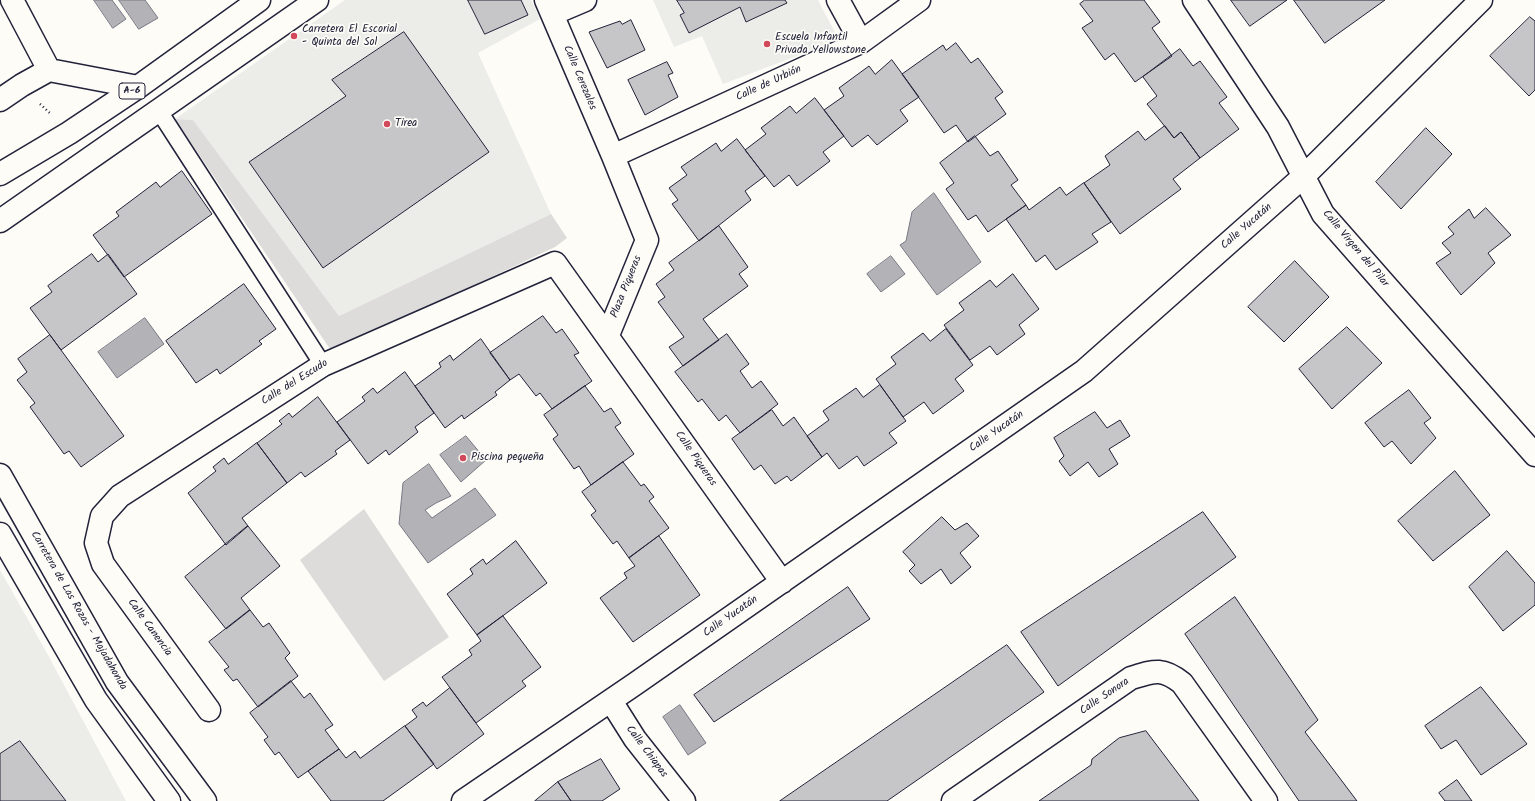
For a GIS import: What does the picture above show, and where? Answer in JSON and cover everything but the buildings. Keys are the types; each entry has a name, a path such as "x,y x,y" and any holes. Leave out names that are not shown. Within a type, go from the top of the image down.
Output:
{"main road":[{"path":"12,0 49,70"},
{"name":"A-6","path":"0,174 69,132 138,86 259,0"},
{"path":"0,221 317,0"},
{"path":"549,7 585,0"},
{"path":"838,0 861,42"},
{"name":"Calle de Urbión","path":"613,156 861,42 918,0"},
{"name":"Calle Virgen del Pilar","path":"1194,0 1278,127 1323,214 1535,455"},
{"name":"Calle Yucatán","path":"463,801 611,701 1084,371 1304,176 1481,0"},
{"name":"Calle Cerezales","path":"549,7 613,156"},
{"path":"0,100 22,85 49,70 138,86"},
{"name":"Plaza Piqueras","path":"608,335 646,240 613,156"},
{"name":"Plaza Piqueras","path":"555,263 608,335"},
{"name":"Calle del Escudo","path":"96,543 102,516 120,496 323,365 555,263"},
{"name":"Calle Piqueras","path":"608,335 782,582"},
{"name":"Carretera de Las Rozas - Majadahonda","path":"0,475 116,682 205,801"},
{"path":"0,534 96,700 168,801"},
{"name":"Calle Canencia","path":"96,543 103,564 209,710"},
{"name":"Calle Sonora","path":"953,801 1131,678 1153,671 1171,674 1182,683 1266,801"},
{"name":"Calle Chiapas","path":"611,701 635,739 684,801"}],"lane":[{"path":"158,111 323,365"}],"shaded area":[{"path":"94,0 112,0 126,19 113,28"},
{"path":"119,0 145,0 158,18 139,29"},
{"path":"345,0 531,0 540,19 478,53 551,214 339,316 193,120 175,119"},
{"name":"Escuela Infantil Privada Yellowstone","path":"653,0 818,0 839,40 723,84 702,36 674,47"},
{"path":"175,119 193,120 339,316 551,214 567,238 555,247 332,352"},
{"path":"934,193 981,262 937,295 900,245 906,241 912,212"},
{"path":"891,256 905,274 881,292 867,274"},
{"path":"145,318 164,344 117,378 98,352"},
{"name":"Piscina pequeña","path":"466,436 486,460 461,482 440,455"},
{"path":"429,464 451,496 425,510 432,518 475,488 496,515 428,563 399,524 403,483"},
{"path":"364,509 449,637 384,681 300,560"},
{"path":"0,570 48,655 126,801 0,801"},
{"path":"680,705 706,743 688,755 663,717"}],"place":[{"name":"Carretera El Escorial - Quinta del Sol","path":"294,36"},
{"name":"Escuela Infantil Privada Yellowstone","path":"767,44"},
{"name":"Tirea","path":"387,124"},
{"name":"Piscina pequeña","path":"463,458"}]}
